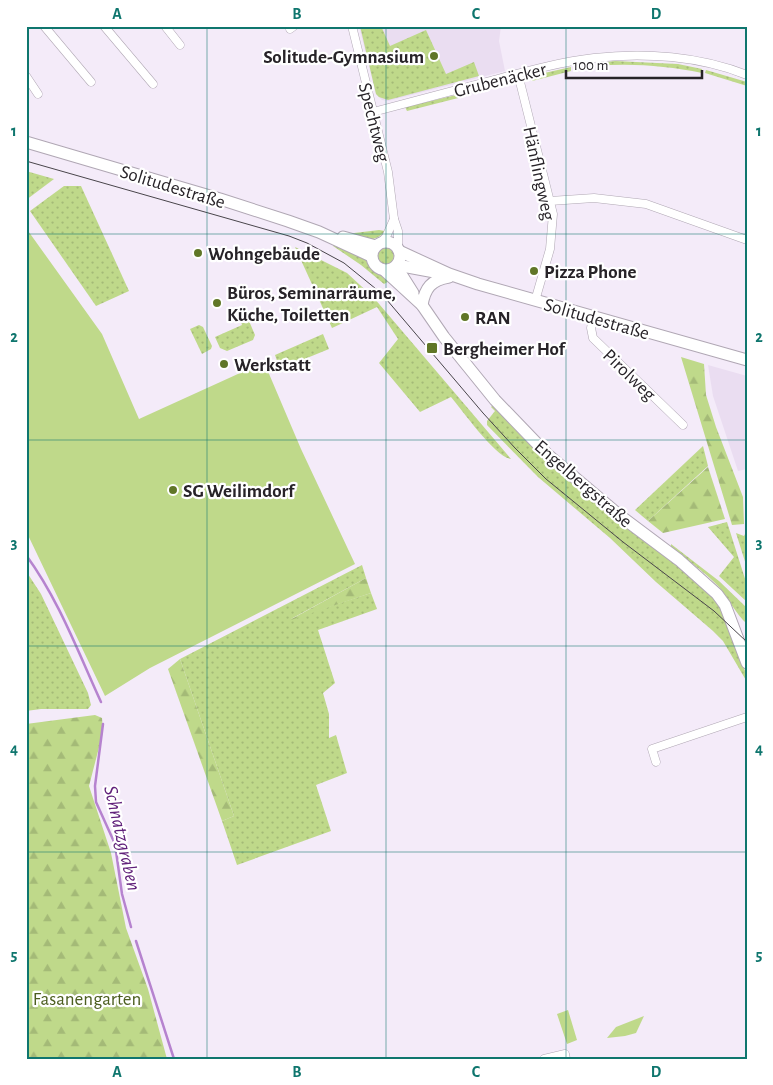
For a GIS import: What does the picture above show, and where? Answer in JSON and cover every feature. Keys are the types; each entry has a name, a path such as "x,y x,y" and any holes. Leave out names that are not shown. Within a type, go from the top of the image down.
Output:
{"main road":[{"name":"Solitudestraße","path":"26,142 220,199 319,232 376,248"},
{"path":"391,243 399,250 400,259 397,266 391,270 385,271 375,266 376,248 391,243"},
{"name":"Solitudestraße","path":"399,250 452,275 478,284 747,360"},
{"name":"Solitudestraße","path":"397,266 452,275"},
{"name":"Engelbergstraße","path":"397,266 419,302 444,337 495,400 548,455 619,515 679,560 717,594 728,613 747,663"},
{"name":"Engelbergstraße","path":"385,271 419,302"},
{"path":"419,302 432,283 452,275"}],"street":[{"path":"44,26 92,82"},
{"path":"104,26 153,84"},
{"path":"164,26 180,45"},
{"name":"Spechtweg","path":"352,26 388,172 394,219 398,231 399,250"},
{"name":"Grubenäcker","path":"373,112 518,74 594,58 632,56 687,59 747,75"},
{"name":"Hänflingweg","path":"518,74 553,214 550,249 535,300"},
{"path":"26,76 38,94"},
{"path":"550,201 594,198 646,204 747,240"},
{"path":"376,248 386,237 394,219"},
{"name":"Pirolweg","path":"594,317 590,328 592,338 683,425"},
{"path":"656,762 652,749 747,717"},
{"path":"544,1059 565,1054 566,1059"}],"shaded area":[{"name":"Solitude-Gymnasium","path":"359,26 501,26 499,41 505,71 388,101 382,100 376,94"},
{"path":"708,365 747,376 747,469 738,471 713,396"}],"green space":[{"path":"360,26 381,26 390,46 426,30 446,74 474,62 479,76 388,100 379,97 376,94"},
{"path":"615,61 678,64 702,69 702,73 650,66 597,66 597,63"},
{"path":"571,67 571,71 532,81 531,76"},
{"path":"706,70 747,82 747,86 705,73"},
{"path":"469,92 470,95 407,111 405,107"},
{"path":"26,171 54,179 26,200"},
{"path":"64,186 81,186 129,291 96,306 30,211"},
{"name":"SG Weilimdorf","path":"26,228 102,334 139,419 264,362 301,449 355,564 150,668 105,696 26,531"},
{"path":"385,231 372,239 346,234"},
{"path":"334,244 365,258 373,271 391,280 384,284 333,246"},
{"path":"295,247 347,273 374,298 511,459 504,456 488,442 451,397 420,412 379,363 398,339 377,307 332,328"},
{"path":"386,248 394,256 386,264 378,256"},
{"path":"246,314 255,335 253,340 227,351 220,348 215,337 242,325 239,317"},
{"path":"199,325 203,327 212,346 211,349 202,354 190,329"},
{"path":"323,334 329,349 280,369 275,355"},
{"path":"681,357 704,364 706,395 716,427 743,497 744,524 732,525"},
{"path":"493,405 525,440 561,474 706,589 722,608 739,658 747,675 747,682 723,641 713,631 656,582 610,538 538,477 487,425 487,421 495,411 491,407"},
{"path":"703,446 708,466 648,521 635,510"},
{"path":"708,467 725,519 663,533 648,521"},
{"path":"727,522 747,585 747,602 719,576 734,557 708,527"},
{"path":"747,530 747,568 736,533 744,536"},
{"path":"671,544 719,581 747,608 747,624 719,587 671,547"},
{"path":"362,565 366,578 291,619 371,593 377,609 318,630 335,683 323,693 329,714 329,738 336,735 347,773 316,785 331,831 237,865 222,821 234,816 180,659"},
{"path":"26,571 41,594 88,693 91,705 88,709 41,709 26,711"},
{"path":"366,578 371,593 288,621"},
{"path":"180,659 234,816 222,821 168,669"},
{"name":"Fasanengarten","path":"95,715 102,718 103,732 89,786 111,853 126,928 148,989 167,1059 26,1059 26,724"},
{"path":"568,1010 577,1040 567,1044 557,1014"},
{"path":"644,1016 636,1033 607,1038 616,1027"}],"waterway":[{"name":"Schnatzgraben","path":"26,555 58,608 101,702"},
{"name":"Schnatzgraben","path":"103,724 95,786 96,802 115,844 122,894 131,927"},
{"name":"Schnatzgraben","path":"136,941 174,1059"}],"tram line":[{"path":"26,161 289,236 307,243 344,263 381,293 483,413 546,479 623,542 714,611 747,642"}],"place":[{"name":"Solitude-Gymnasium","path":"434,56"},
{"name":"Wohngebäude","path":"198,253"},
{"name":"Pizza Phone","path":"534,271"},
{"name":"Büros, Seminarräume, Küche, Toiletten","path":"217,303"},
{"name":"RAN","path":"465,317"},
{"name":"Bergheimer Hof","path":"432,348"},
{"name":"Werkstatt","path":"224,364"},
{"name":"SG Weilimdorf","path":"173,490"}]}
